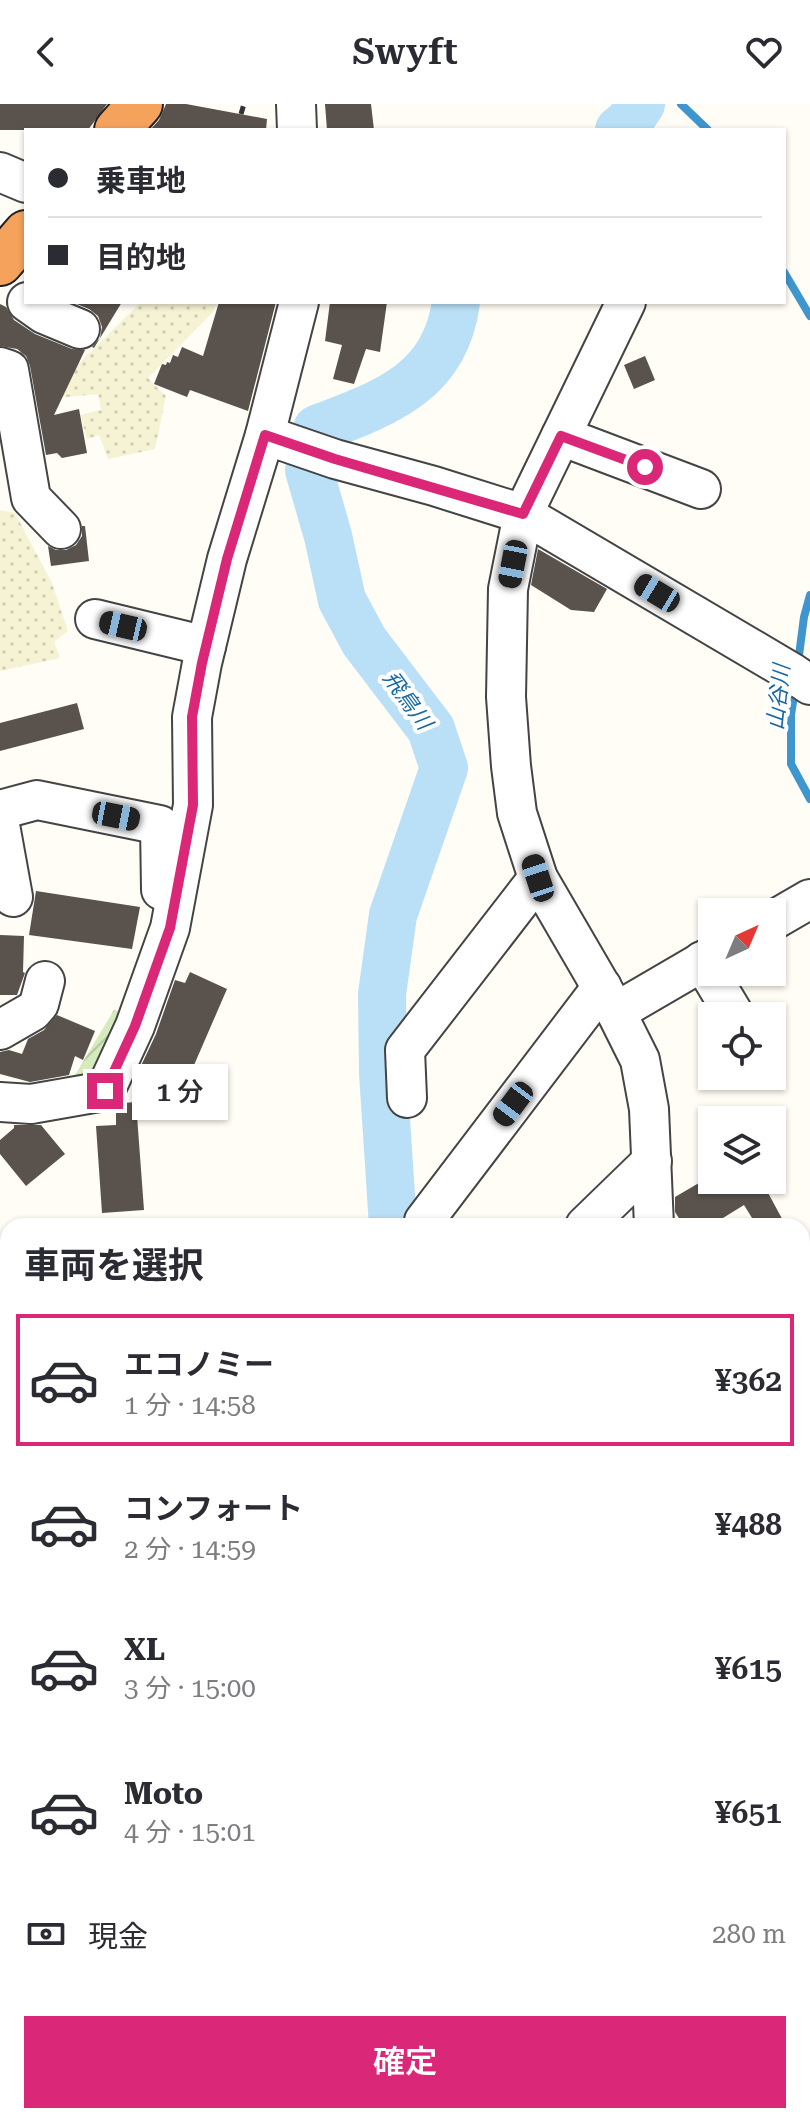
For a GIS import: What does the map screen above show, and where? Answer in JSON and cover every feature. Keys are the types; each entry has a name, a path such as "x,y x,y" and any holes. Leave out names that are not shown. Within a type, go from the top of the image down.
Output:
{"highway":[{"path":"119,128 140,104"},
{"path":"0,263 24,235"}],"street":[{"path":"296,104 297,128"},
{"path":"0,172 24,182"},
{"path":"0,280 24,301"},
{"path":"29,304 80,329"},
{"path":"0,1102 31,1104 105,1091 135,1026 170,928 193,805 192,717 206,646 227,559 265,435 298,304"},
{"path":"614,306 561,436 523,514 508,589 506,697 517,813 538,878 609,999 640,1060 649,1109 654,1218"},
{"path":"0,367 9,370 31,498 61,529"},
{"path":"265,435 335,459 523,514 801,678"},
{"path":"561,436 701,489"},
{"path":"95,619 206,646"},
{"path":"0,810 37,800 160,825 164,944"},
{"path":"0,825 13,897"},
{"path":"407,1098 405,1050 538,878"},
{"path":"786,913 810,899"},
{"path":"426,1218 609,999 698,962"},
{"path":"0,1030 33,1011 39,1004 45,981"},
{"path":"593,1218 652,1161"}],"path":[{"path":"241,114 244,104"}],"shaded area":[{"path":"139,304 216,304 213,312 148,378 166,396 155,449 108,459 99,435 87,439 80,415 101,410 98,394 56,398 53,389"},
{"path":"0,510 15,513 52,583 68,631 54,642 60,658 0,671"}],"green space":[{"path":"114,1010 129,1013 96,1082 69,1085"}],"building":[{"path":"0,104 107,104 89,128 0,130"},
{"path":"166,104 186,104 267,119 266,128 152,128"},
{"path":"325,104 371,104 374,128 327,128"},
{"path":"0,304 6,307 14,320 35,334 72,349 85,350 54,415 79,409 87,453 62,458 57,453 46,455 26,356 17,349 0,346"},
{"path":"77,304 121,304 94,348 102,327 98,316"},
{"path":"218,304 275,304 248,411 190,390 187,397 154,384 162,364 170,363 173,355 178,357 182,347 203,356"},
{"path":"330,304 387,304 380,352 366,349 354,384 333,379 342,345 325,341"},
{"path":"645,356 655,380 634,389 624,365"},
{"path":"82,526 85,526 89,561 51,566 48,546 66,550 76,545 82,536"},
{"path":"538,549 607,589 594,612 571,610 531,585"},
{"path":"77,703 84,729 0,751 0,723"},
{"path":"36,891 140,907 132,949 29,935"},
{"path":"0,935 24,936 25,973 17,995 0,995"},
{"path":"190,972 227,989 188,1079 158,1066 153,1077 139,1070 156,1034 175,980 185,983"},
{"path":"57,1015 95,1031 83,1060 75,1056 69,1075 30,1082 0,1074 0,1052 9,1050 22,1054 28,1039 44,1030"},
{"path":"136,1102 144,1210 102,1213 96,1126 116,1125 116,1110 123,1103"},
{"path":"14,1125 41,1125 65,1154 26,1186 0,1154 0,1140"},
{"path":"698,1184 698,1194 769,1194 782,1218 752,1218 744,1205 723,1218 679,1218 675,1212 675,1197"}],"waterway":[{"name":"飛鳥川","path":"622,128 641,104"},
{"name":"山谷川","path":"681,104 706,128"},
{"name":"山谷川","path":"786,275 810,316"},
{"name":"飛鳥川","path":"392,1218 383,1073 382,994 393,915 444,768 431,729 364,641 342,600 309,470 317,429 388,399 425,371 450,330 456,304"},
{"name":"山谷川","path":"798,663 810,595"},
{"name":"山谷川","path":"795,689 791,715 791,764 810,799"}],"route":[{"path":"105,1091 135,1026 170,928 193,805 192,717 202,663 227,559 265,435 335,459 523,514 561,436 645,467"}]}
